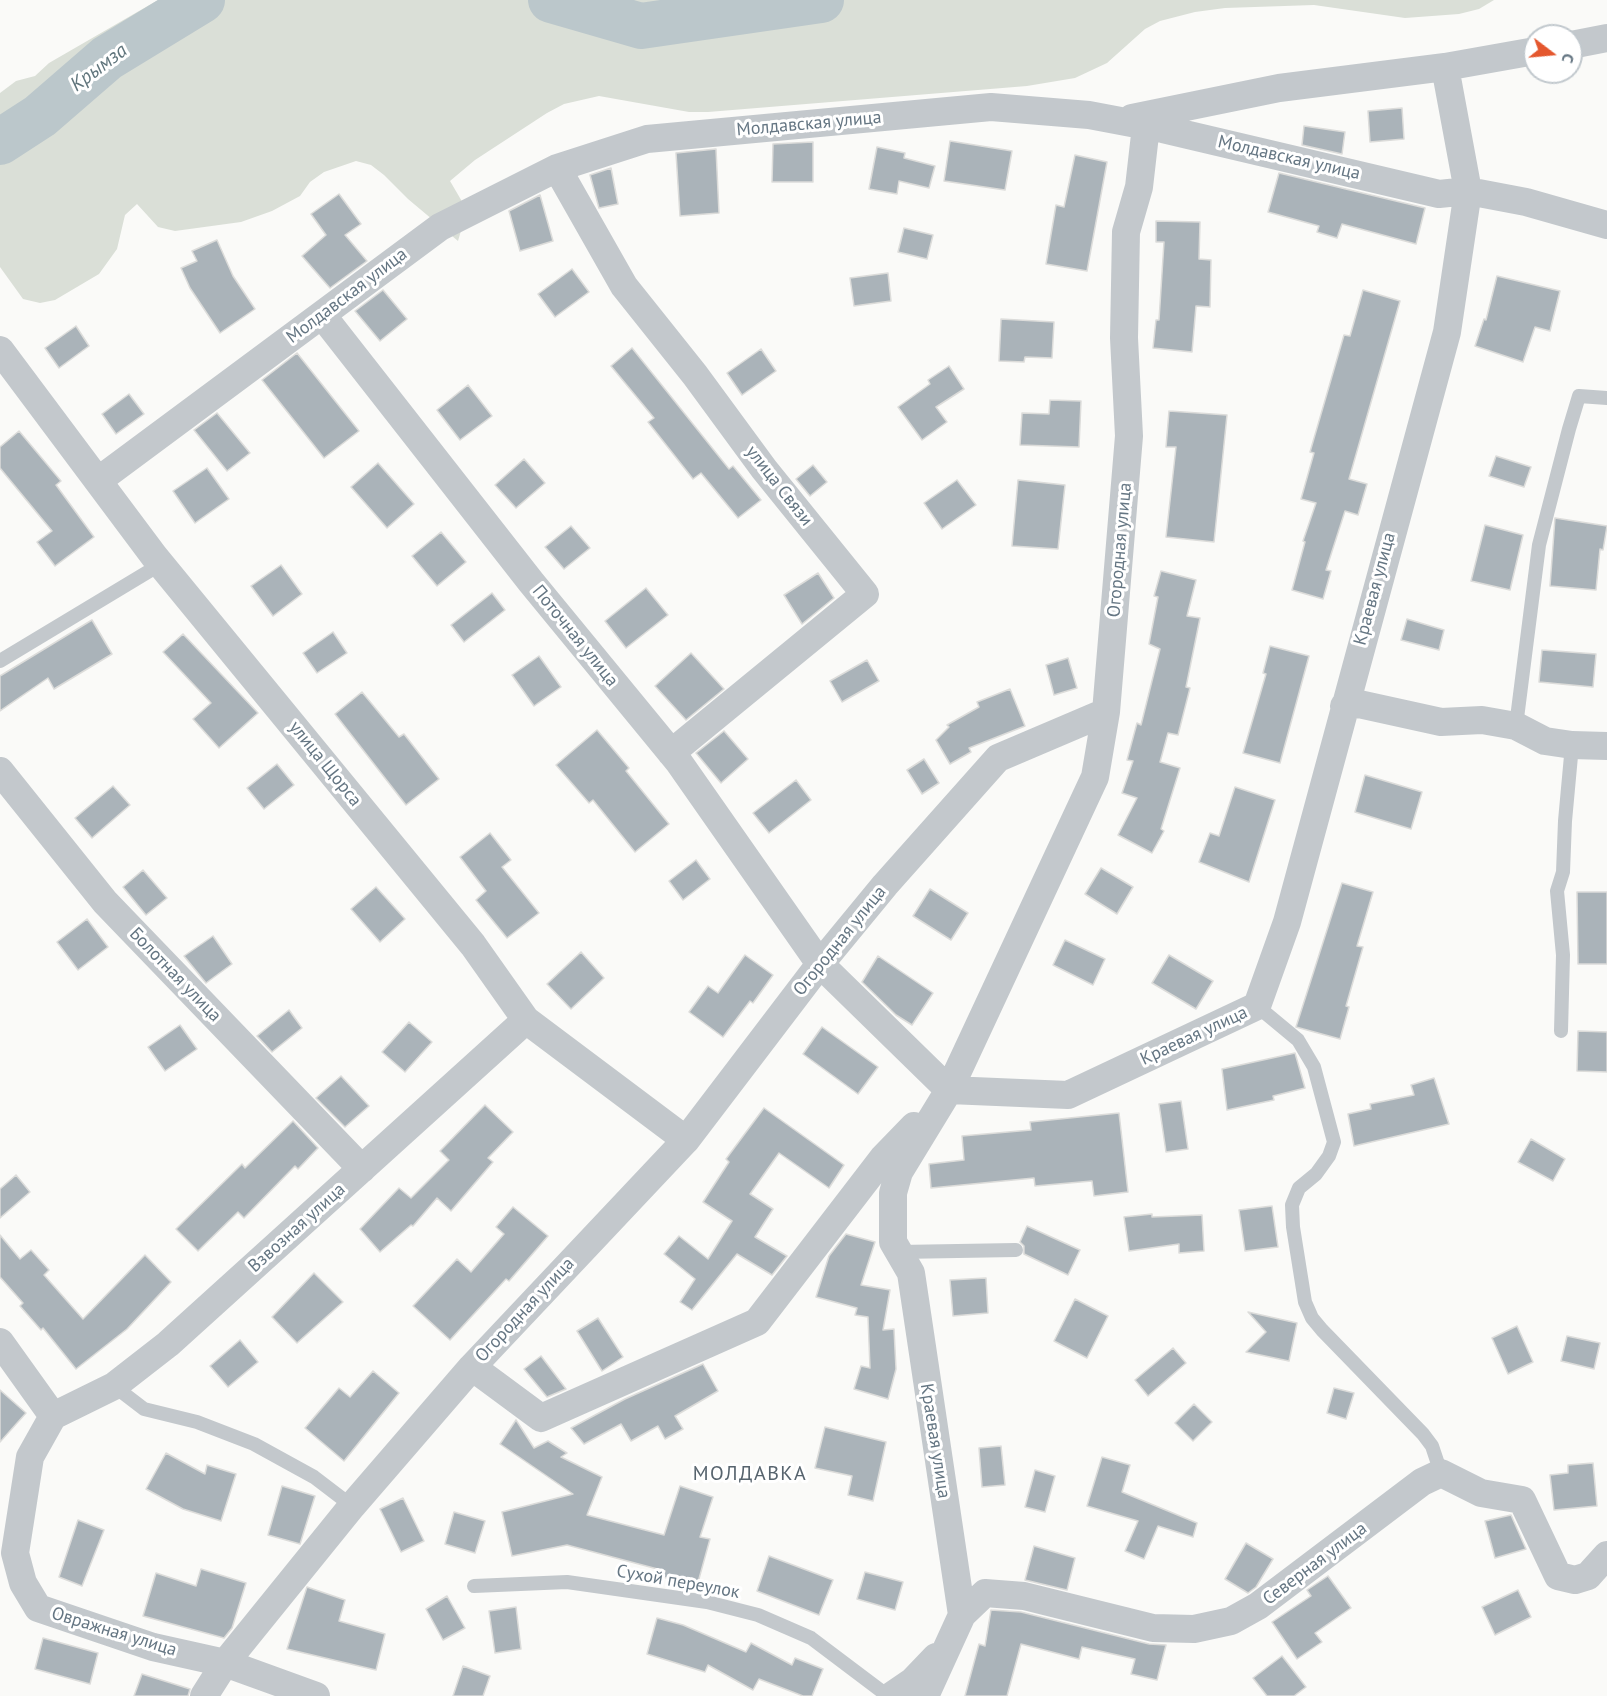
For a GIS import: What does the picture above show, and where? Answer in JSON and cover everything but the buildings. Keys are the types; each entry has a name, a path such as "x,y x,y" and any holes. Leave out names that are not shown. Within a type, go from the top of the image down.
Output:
{"street":[{"path":"1583,43 1607,38"},
{"path":"1134,123 1279,88 1445,67 1523,53"},
{"name":"Краевая улица","path":"962,1615 911,1274 893,1242 893,1193 899,1172 949,1090 1068,1095 1257,1006 1287,922 1447,332 1468,191 1445,67"},
{"name":"Молдавская улица","path":"99,480 440,226 556,168 647,139 991,107 1089,115 1134,123 1439,194 1468,191 1526,202 1607,225"},
{"name":"Огородная улица","path":"204,1696 225,1663 352,1506 472,1366 686,1140 820,964 885,885 998,758 1106,712 1129,436 1124,338 1126,232 1139,187 1134,123"},
{"name":"улица Связи","path":"556,168 624,286 695,375 764,469 865,594 671,753"},
{"name":"Поточная улица","path":"322,315 531,582 671,753 820,964 949,1090"},
{"name":"улица Щорса","path":"0,350 161,564 473,945 526,1020 686,1140"},
{"path":"1344,705 1359,704 1441,722 1482,720 1516,726 1545,741 1572,745 1607,746"},
{"path":"472,1366 541,1418 757,1322 883,1158 949,1090 1056,867 1095,777 1106,712"},
{"name":"Болотная улица","path":"0,771 105,902 362,1169"},
{"name":"Взвозная улица","path":"53,1416 114,1386 168,1344 526,1020"},
{"path":"0,1342 53,1416"},
{"name":"Овражная улица","path":"53,1416 30,1456 15,1553 24,1583 38,1608 153,1647 225,1663 316,1696"},
{"path":"1441,1473 1481,1493 1522,1500 1558,1576 1575,1580 1588,1576 1607,1556"},
{"name":"Северная улица","path":"962,1615 985,1593 1024,1596 1153,1628 1194,1629 1231,1621 1276,1593 1422,1482 1441,1473"},
{"path":"925,1696 962,1615"},
{"path":"890,1696 913,1682 946,1647"}],"lane":[{"path":"1516,726 1539,545 1569,429 1579,396 1607,398"},
{"path":"0,661 161,564"},
{"path":"1561,1031 1563,955 1557,891 1563,872 1564,821 1572,745"},
{"path":"1257,1006 1298,1040 1314,1067 1334,1142 1329,1156 1316,1174 1299,1188 1292,1205 1293,1227 1305,1302 1312,1318 1322,1330 1424,1434 1432,1446 1441,1473"},
{"path":"899,1252 1016,1250"},
{"path":"114,1386 144,1409 197,1422 254,1444 314,1477 352,1506"},
{"name":"Сухой переулок","path":"474,1586 567,1582 707,1602 758,1615 811,1638 890,1696"}],"shaded area":[{"path":"158,0 1494,0 1479,9 1459,14 1405,18 1314,5 1225,8 1195,12 1160,21 1145,29 1107,63 1075,78 1027,86 708,112 689,112 599,96 564,104 547,113 475,160 450,181 467,210 458,241 408,199 384,175 371,165 356,161 324,172 310,182 300,196 272,211 241,222 175,231 158,227 137,204 125,215 117,249 99,274 55,300 40,303 23,299 0,267 0,93 16,81 35,76 49,63"}],"waterway":[{"name":"Крымза","path":"0,142 40,116 107,58 202,0"},
{"name":"Крымза","path":"551,0 641,26 821,0"}],"district":[{"name":"МОЛДАВКА","path":"750,1474"}]}
